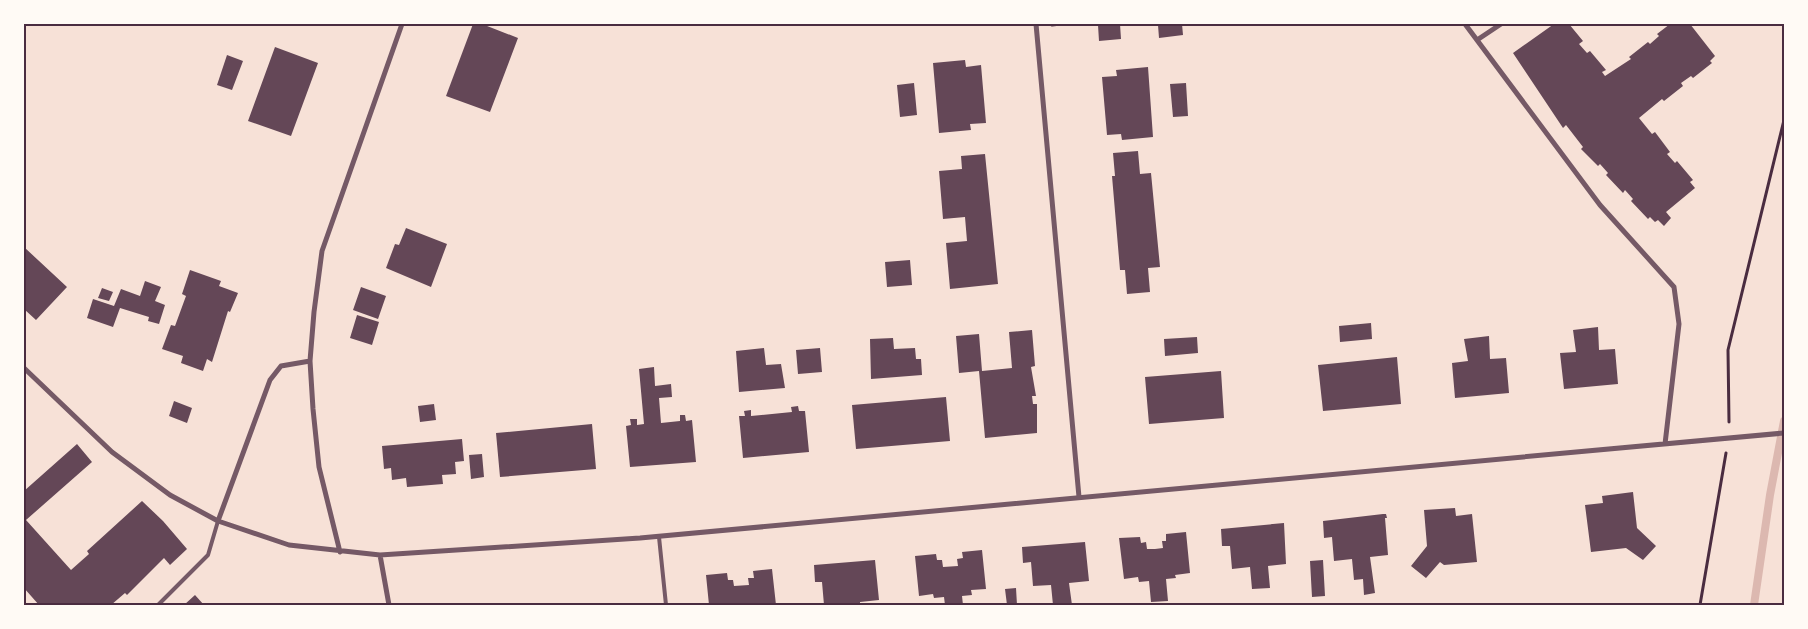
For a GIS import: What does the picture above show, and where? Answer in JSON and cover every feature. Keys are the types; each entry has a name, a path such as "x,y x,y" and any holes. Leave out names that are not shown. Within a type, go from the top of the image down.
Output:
{"street":[{"path":"340,552 319,467 310,361 322,252 402,24"},
{"path":"1036,24 1080,497"},
{"path":"1465,24 1600,205 1674,287 1679,324 1666,444"},
{"path":"1477,40 1501,24"},
{"path":"218,521 270,380 281,366 310,361"},
{"path":"24,368 112,452 170,495 218,521 289,545 380,555 659,537 1666,444 1729,436 1784,433"},
{"path":"380,555 389,605"}],"lane":[{"path":"158,605 208,555 218,521"},
{"path":"659,537 666,605"}],"path":[{"path":"1700,605 1729,436 1728,350 1784,120"}],"building":[{"path":"473,24 482,24 518,38 490,112 446,96"},
{"path":"1120,24 1121,39 1099,41 1098,25"},
{"path":"1182,24 1183,35 1159,38 1158,25"},
{"path":"1554,24 1569,24 1583,41 1579,44 1587,53 1590,51 1606,70 1602,72 1605,76 1631,59 1629,57 1648,42 1650,44 1659,36 1657,34 1670,24 1690,24 1715,56 1710,61 1712,63 1693,78 1691,76 1681,83 1683,86 1664,101 1662,99 1639,118 1652,134 1655,132 1670,152 1667,154 1675,163 1677,161 1693,180 1690,182 1695,188 1666,212 1671,218 1664,226 1658,220 1655,222 1650,217 1648,219 1631,201 1633,199 1625,190 1623,193 1606,175 1608,173 1600,164 1598,166 1581,149 1583,147 1566,125 1563,128 1513,53"},
{"path":"275,47 318,63 291,136 248,121"},
{"path":"227,55 243,61 232,90 217,85"},
{"path":"965,60 966,67 981,65 986,123 970,124 971,130 939,133 933,63"},
{"path":"1148,67 1153,137 1122,140 1121,134 1107,135 1102,77 1117,76 1116,70"},
{"path":"914,83 917,115 900,117 897,85"},
{"path":"1186,83 1188,116 1173,117 1170,84"},
{"path":"1138,151 1140,174 1151,173 1160,267 1148,268 1150,292 1127,294 1125,270 1120,270 1112,176 1115,176 1113,153"},
{"path":"985,154 998,284 950,289 946,243 967,241 965,217 943,219 939,171 962,169 961,156"},
{"path":"406,228 447,244 431,287 386,268 395,244 399,245"},
{"path":"24,247 67,287 36,320 24,309"},
{"path":"910,260 912,285 887,287 885,262"},
{"path":"190,270 221,281 219,286 238,293 230,312 228,311 212,362 207,359 203,371 181,363 183,356 162,349 171,325 175,326 186,296 182,294"},
{"path":"145,281 161,287 155,301 165,305 159,324 148,321 149,317 120,308 113,327 87,318 93,299 114,306 121,289 140,296"},
{"path":"361,287 386,296 378,319 353,310"},
{"path":"102,288 113,292 109,301 98,298"},
{"path":"357,315 379,322 372,345 350,338"},
{"path":"1371,323 1372,339 1340,342 1339,326"},
{"path":"1598,327 1599,350 1615,349 1618,384 1564,389 1560,353 1576,352 1573,330"},
{"path":"1032,330 1035,366 1031,367 1036,396 1032,396 1033,404 1037,404 1037,433 985,438 979,371 959,373 956,336 979,334 982,371 1012,368 1009,332"},
{"path":"1489,336 1490,359 1506,358 1509,393 1455,398 1452,363 1468,361 1464,339"},
{"path":"1197,337 1198,353 1165,356 1164,339"},
{"path":"893,338 894,349 915,348 916,359 921,359 922,375 871,379 870,339"},
{"path":"764,348 766,365 781,364 785,388 739,392 736,351"},
{"path":"820,348 822,372 798,374 796,350"},
{"path":"1397,357 1401,404 1323,411 1318,365"},
{"path":"654,367 655,386 671,384 672,397 659,398 661,423 680,421 680,415 685,415 686,421 692,420 696,462 630,467 626,426 631,425 630,419 637,419 637,425 644,424 639,369"},
{"path":"1221,371 1224,418 1149,424 1145,377"},
{"path":"946,397 950,441 856,449 852,405"},
{"path":"174,401 192,408 187,423 169,416"},
{"path":"434,404 436,420 420,422 418,406"},
{"path":"798,406 799,411 805,411 809,452 743,458 739,416 745,416 744,411 751,410 751,416 792,412 791,407"},
{"path":"592,424 596,469 500,477 496,433"},
{"path":"462,439 464,461 455,462 456,474 442,475 443,484 407,487 406,478 392,480 391,468 384,469 382,446"},
{"path":"77,444 92,462 26,520 71,570 89,554 87,551 142,501 163,521 187,549 170,565 164,558 127,595 125,593 111,605 39,605 24,588 24,491"},
{"path":"482,454 484,477 471,479 469,455"},
{"path":"1633,492 1637,528 1656,546 1643,560 1626,548 1591,552 1585,505 1603,503 1602,496"},
{"path":"1455,508 1456,516 1472,514 1477,562 1444,565 1440,562 1426,578 1411,566 1427,546 1424,510"},
{"path":"1386,514 1388,555 1370,557 1375,593 1364,595 1363,579 1354,580 1352,559 1334,561 1332,537 1324,538 1323,521"},
{"path":"1284,523 1286,564 1268,566 1270,588 1252,589 1250,567 1232,569 1230,546 1222,546 1221,529"},
{"path":"1186,532 1190,573 1175,575 1176,578 1166,579 1168,601 1151,602 1149,581 1139,582 1138,577 1124,579 1119,538 1140,537 1141,543 1146,542 1147,549 1155,549 1163,548 1162,541 1166,541 1166,534"},
{"path":"1085,542 1089,581 1069,583 1072,605 1053,605 1051,585 1033,586 1031,562 1023,563 1022,547"},
{"path":"982,550 986,589 971,590 972,595 962,596 963,605 945,605 944,597 934,598 933,594 919,596 915,556 936,554 937,560 942,560 943,567 958,566 957,559 963,558 962,552"},
{"path":"875,560 879,600 860,602 860,605 824,605 822,582 815,582 814,565"},
{"path":"1323,560 1325,596 1312,597 1310,561"},
{"path":"772,569 776,605 709,605 706,575 727,573 728,580 733,580 734,586 749,585 748,578 754,578 753,571"},
{"path":"1016,588 1017,605 1007,605 1005,589"},
{"path":"195,595 204,605 184,605"}],"waterway":[{"path":"1754,605 1770,495 1784,421"}]}
